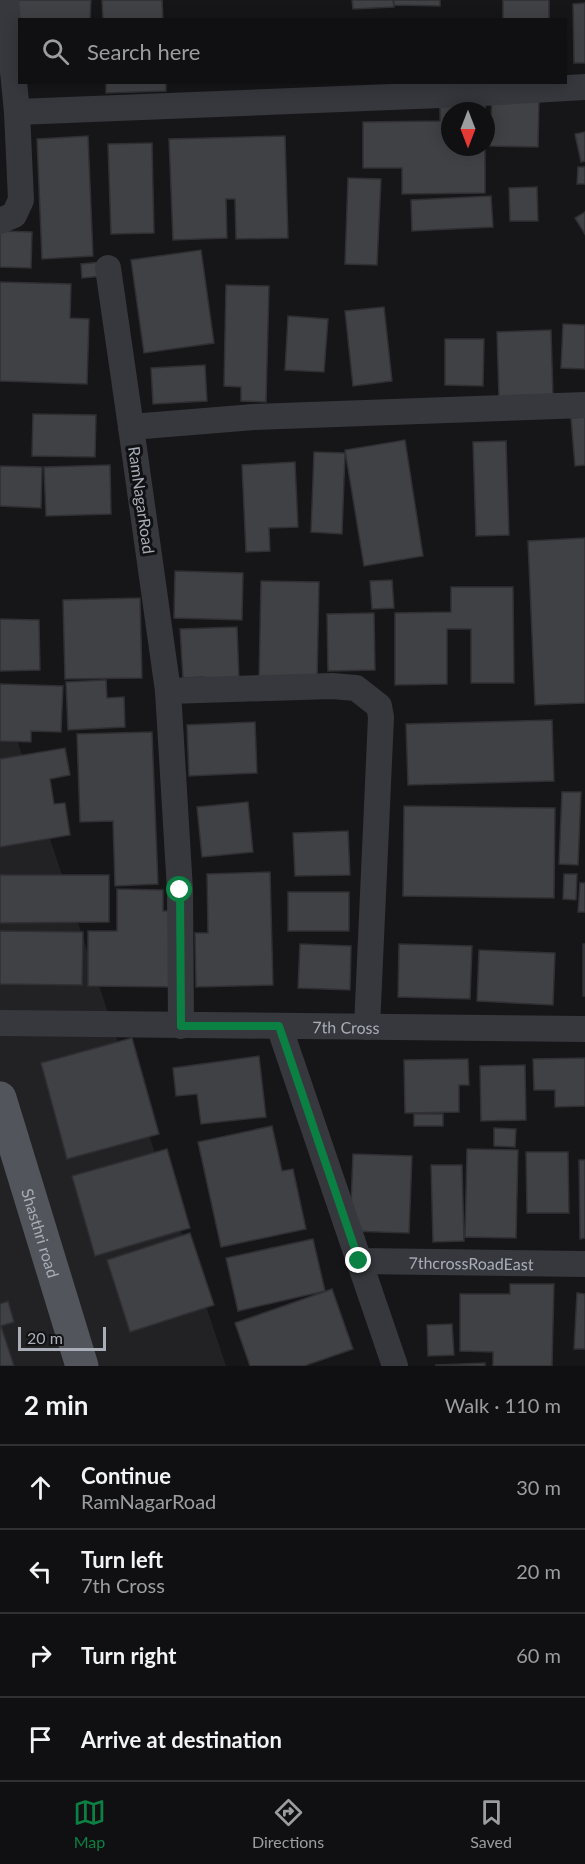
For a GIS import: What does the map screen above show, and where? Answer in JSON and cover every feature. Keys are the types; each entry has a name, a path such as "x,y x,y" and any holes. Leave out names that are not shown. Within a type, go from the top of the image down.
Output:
{"main road":[{"name":"Shasthri road","path":"0,1098 82,1366"}],"street":[{"path":"0,221 14,215 21,200 18,112 6,0"},
{"path":"18,112 454,95 585,87"},
{"path":"108,268 131,427"},
{"name":"RamNagarRoad","path":"181,1026 180,890 168,691 131,427 254,417 585,405"},
{"path":"168,691 332,686 356,688 379,706 381,717 367,1027"},
{"name":"7th Cross","path":"0,1023 585,1029"},
{"path":"279,1026 395,1366"},
{"name":"7thcrossRoadEast","path":"359,1261 585,1264"}],"shaded area":[{"path":"0,689 226,1366 0,1366"}],"building":[{"path":"16,0 91,0 90,18 20,18"},
{"path":"102,0 162,0 163,18 103,18"},
{"path":"352,0 393,0 394,7 353,9"},
{"path":"394,0 440,0 440,6 394,5"},
{"path":"503,0 549,0 549,18 503,18"},
{"path":"585,3 585,63 574,63 573,4"},
{"path":"106,84 166,84 166,91 106,93"},
{"path":"492,98 539,99 538,147 495,146 495,102 492,102"},
{"path":"441,106 441,156 485,156 485,193 402,194 402,168 363,168 363,122 440,121"},
{"path":"585,132 585,161 581,162 575,134"},
{"path":"88,136 93,256 42,259 37,139"},
{"path":"285,136 288,238 236,239 235,199 226,199 227,238 173,240 169,139"},
{"path":"152,143 154,233 111,234 108,144"},
{"path":"578,167 585,167 585,184 577,184"},
{"path":"348,178 381,179 377,265 345,264"},
{"path":"537,187 538,221 510,221 509,188"},
{"path":"491,196 493,227 412,231 411,200"},
{"path":"585,212 585,234 575,218"},
{"path":"0,231 32,232 31,268 0,267"},
{"path":"201,250 214,343 144,353 131,260"},
{"path":"102,262 103,276 82,278 81,264"},
{"path":"0,282 71,284 70,318 89,319 87,384 0,381"},
{"path":"226,285 269,286 266,402 241,401 241,387 224,386"},
{"path":"384,307 392,381 353,386 345,311"},
{"path":"288,316 328,319 324,372 285,370"},
{"path":"563,324 585,325 585,369 561,368"},
{"path":"551,330 553,397 499,399 497,332"},
{"path":"445,339 484,339 483,386 445,385"},
{"path":"205,365 207,401 153,404 151,368"},
{"path":"33,414 96,415 95,457 32,456"},
{"path":"585,417 585,465 575,466 571,418"},
{"path":"405,440 423,556 364,566 345,450"},
{"path":"506,441 509,535 476,536 473,442"},
{"path":"314,452 345,453 342,534 311,532"},
{"path":"295,462 298,527 269,528 270,551 246,552 242,465"},
{"path":"110,465 111,514 46,516 44,467"},
{"path":"0,466 42,467 41,508 0,506"},
{"path":"585,538 585,703 535,705 528,541"},
{"path":"175,571 243,573 242,620 174,618"},
{"path":"392,580 394,608 372,609 370,581"},
{"path":"261,581 319,582 317,682 259,681"},
{"path":"451,587 513,587 514,683 471,683 471,629 447,629 447,684 395,685 395,613 451,612"},
{"path":"140,598 142,678 65,679 63,600"},
{"path":"374,613 375,670 328,671 327,614"},
{"path":"0,619 39,620 40,670 0,671"},
{"path":"237,627 239,680 205,682 204,677 183,678 180,629"},
{"path":"106,680 107,698 124,697 125,727 68,730 66,682"},
{"path":"0,684 63,686 61,732 31,731 31,742 0,741"},
{"path":"552,720 554,781 408,785 406,724"},
{"path":"255,722 257,773 189,776 187,725"},
{"path":"152,732 158,884 115,886 113,821 80,822 77,734"},
{"path":"65,748 70,775 50,779 54,804 65,803 70,835 0,847 0,759"},
{"path":"562,792 581,792 578,865 559,864"},
{"path":"248,802 253,852 202,857 197,807"},
{"path":"404,806 555,808 554,898 403,896"},
{"path":"348,831 350,875 295,876 293,833"},
{"path":"270,872 273,985 196,987 195,933 208,933 207,874"},
{"path":"564,874 577,874 576,900 563,899"},
{"path":"0,875 109,875 109,922 0,923"},
{"path":"580,883 585,883 585,912 578,912"},
{"path":"117,889 163,890 163,911 173,911 173,987 88,986 88,931 117,931"},
{"path":"288,892 349,892 349,931 288,931"},
{"path":"0,931 83,932 82,985 0,984"},
{"path":"300,944 351,946 350,990 298,988"},
{"path":"399,944 472,946 470,999 398,997"},
{"path":"583,944 585,944 585,996 583,996"},
{"path":"479,950 555,953 553,1005 477,1001"},
{"path":"132,1038 159,1134 67,1159 41,1063"},
{"path":"259,1056 266,1117 201,1124 197,1094 176,1096 173,1068"},
{"path":"585,1058 585,1106 555,1107 555,1090 534,1090 533,1059"},
{"path":"468,1059 469,1085 459,1085 459,1112 405,1113 404,1060"},
{"path":"525,1065 526,1120 481,1121 480,1066"},
{"path":"414,1114 443,1114 443,1126 414,1126"},
{"path":"272,1126 282,1171 293,1169 306,1229 221,1247 198,1142"},
{"path":"494,1128 516,1129 515,1147 494,1146"},
{"path":"167,1149 190,1228 95,1256 72,1176"},
{"path":"467,1149 518,1150 516,1238 465,1237"},
{"path":"526,1152 568,1152 569,1213 527,1213"},
{"path":"353,1154 412,1156 409,1233 350,1231"},
{"path":"579,1160 585,1160 585,1238 580,1239"},
{"path":"431,1165 462,1165 464,1241 433,1242"},
{"path":"190,1233 214,1305 130,1332 107,1260"},
{"path":"313,1239 325,1291 238,1311 226,1258"},
{"path":"510,1284 554,1284 552,1366 493,1366 493,1352 460,1351 460,1294 510,1294"},
{"path":"332,1289 353,1349 304,1366 250,1366 235,1323"},
{"path":"577,1293 585,1294 585,1349 574,1349"},
{"path":"8,1301 14,1322 1,1326 14,1366 0,1366 0,1304"},
{"path":"452,1324 454,1355 428,1356 427,1325"},
{"path":"485,1363 485,1366 436,1366 436,1365"}],"route":[{"path":"180,890 181,1026 279,1026 359,1261"}]}
